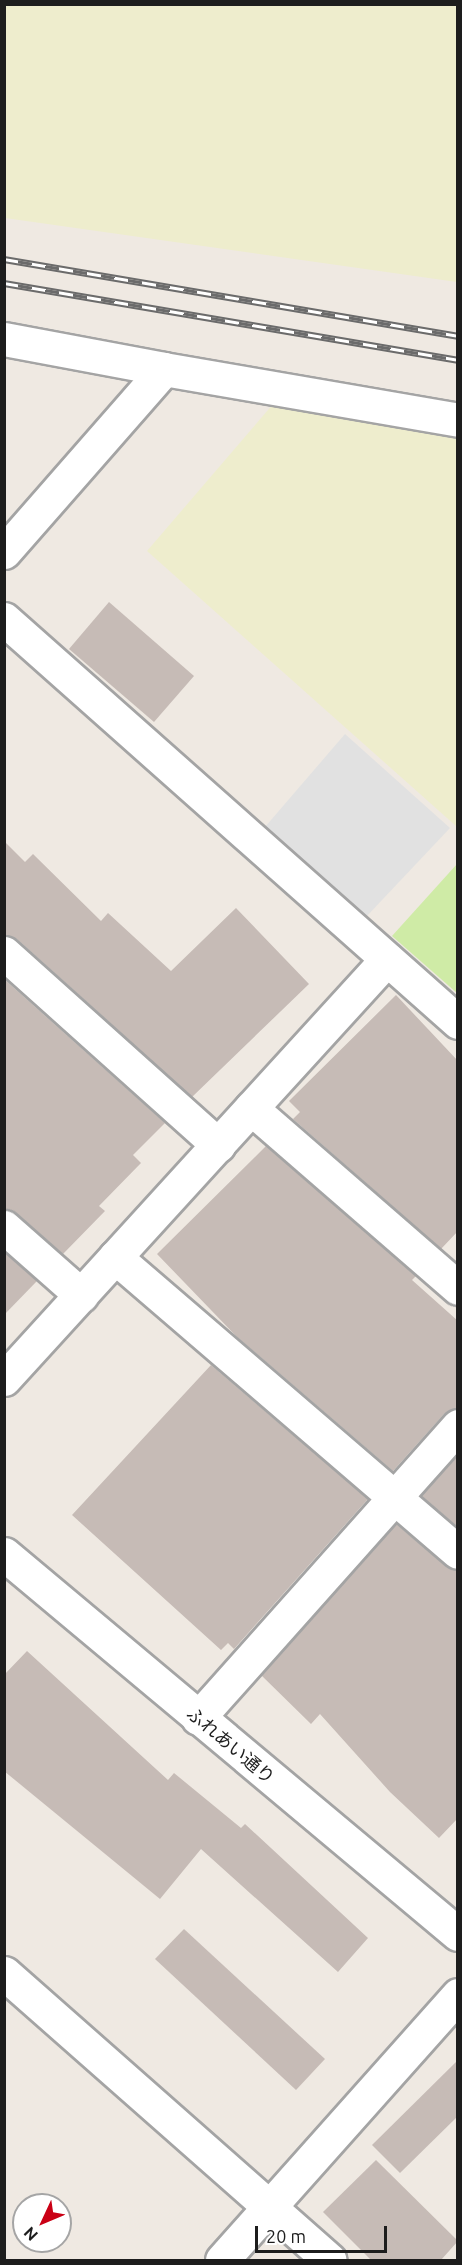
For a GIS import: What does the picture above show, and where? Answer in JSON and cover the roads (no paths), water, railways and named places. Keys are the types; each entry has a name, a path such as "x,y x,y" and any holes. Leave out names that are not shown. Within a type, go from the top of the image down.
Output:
{"street":[{"path":"4,339 458,420"},
{"path":"4,552 164,369"},
{"path":"4,619 458,1022"},
{"path":"4,953 218,1145"},
{"path":"4,1379 387,959"},
{"path":"251,1108 458,1288"},
{"path":"4,1227 81,1295"},
{"path":"115,1257 458,1552"},
{"path":"198,1718 458,1426"},
{"name":"ふれあい通り","path":"4,1554 458,1934"},
{"path":"4,1973 330,2260"},
{"path":"222,2260 458,1995"}],"railway":[{"path":"4,259 458,336"},
{"path":"4,283 458,360"}]}
